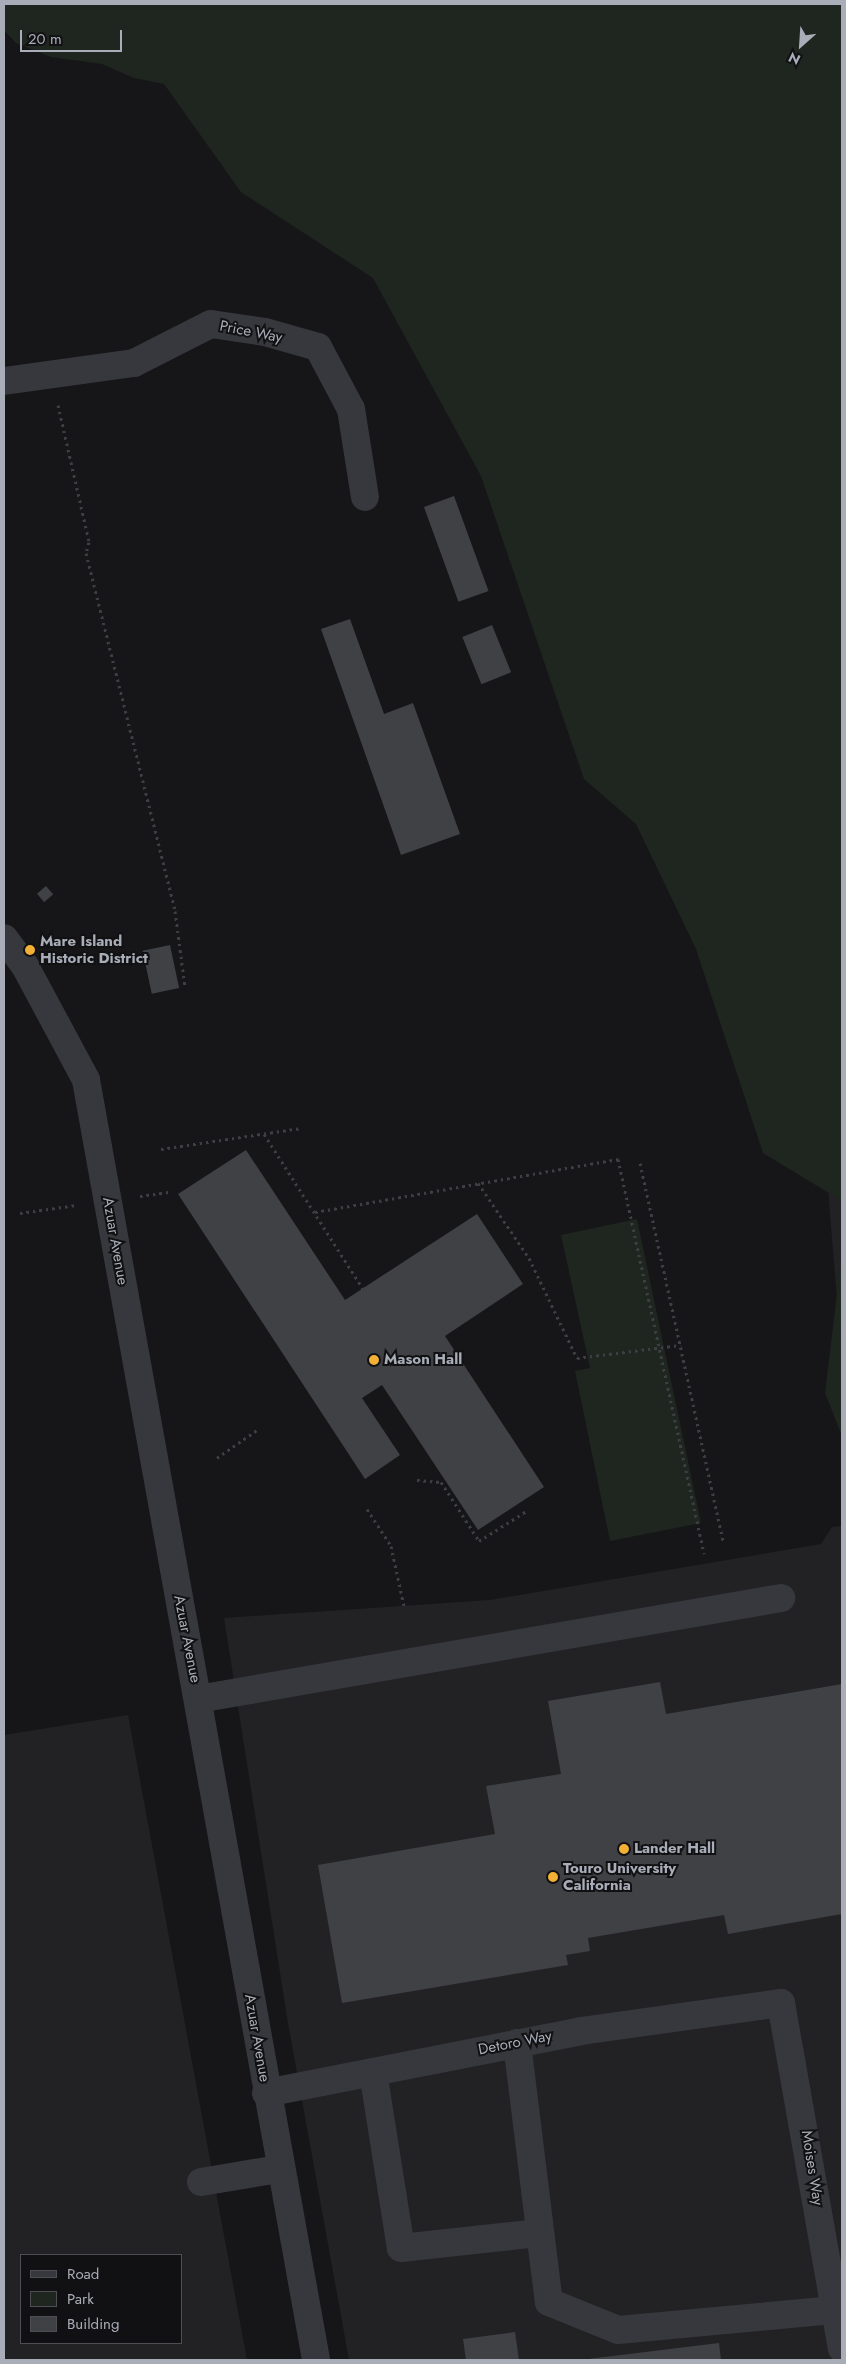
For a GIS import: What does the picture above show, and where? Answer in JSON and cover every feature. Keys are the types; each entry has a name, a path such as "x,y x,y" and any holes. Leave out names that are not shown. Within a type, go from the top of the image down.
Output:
{"street":[{"name":"Price Way","path":"4,381 134,363 211,324 266,332 318,347 351,410 365,497"},
{"name":"Azuar Avenue","path":"4,938 25,966 86,1080 198,1699 279,2169 304,2280 316,2360"},
{"path":"198,1699 781,1598"},
{"name":"Moises Way","path":"766,2004 781,2003 842,2349"},
{"name":"Detoro Way","path":"266,2093 517,2043 766,2004"},
{"path":"517,2043 548,2302 618,2330 835,2310"},
{"path":"373,2072 401,2248 540,2233"},
{"path":"201,2182 279,2169"}],"path":[{"path":"51,374 89,542 86,553 175,911 185,987"},
{"path":"161,1149 301,1128"},
{"path":"264,1134 363,1289"},
{"path":"315,1212 618,1159 704,1554"},
{"path":"640,1163 724,1541"},
{"path":"478,1183 530,1258 577,1358 680,1345"},
{"path":"217,1458 257,1430"},
{"path":"417,1480 441,1482 479,1541 528,1510"},
{"path":"367,1509 391,1546 404,1606"}],"shaded area":[{"path":"842,1109 842,1362 822,1114"},
{"name":"Touro University California","path":"842,1526 842,2360 349,2360 288,2023 224,1618 490,1600 821,1544 832,1527"},
{"path":"128,1715 247,2360 4,2360 4,1735"}],"green space":[{"path":"4,4 842,4 842,1201 763,1153 696,949 636,824 584,779 481,476 373,278 241,192 164,84 134,78 102,64 51,57 16,43 4,30"},
{"path":"637,1219 701,1523 610,1541 575,1371 590,1368 561,1235"},
{"path":"842,1252 842,1436 825,1393"}],"building":[{"path":"454,496 489,591 458,602 424,507"},
{"path":"350,619 384,714 413,703 460,834 401,855 321,629"},
{"path":"492,625 511,672 481,684 462,637"},
{"path":"46,886 53,894 44,902 37,894"},
{"path":"170,945 179,988 152,994 143,951"},
{"name":"Mason Hall","path":"246,1150 345,1300 477,1214 523,1284 445,1336 544,1487 478,1530 382,1385 362,1398 400,1455 365,1479 178,1194"},
{"name":"Lander Hall","path":"660,1682 666,1714 842,1684 842,1914 728,1934 724,1915 588,1938 590,1951 566,1955 568,1965 342,2003 318,1865 495,1834 486,1786 561,1774 548,1701"},
{"path":"515,2332 519,2360 466,2360 463,2339"},
{"path":"719,2343 721,2360 588,2360 588,2359"}],"place":[{"name":"Mare Island Historic District","path":"30,950"},
{"name":"Mason Hall","path":"374,1360"},
{"name":"Lander Hall","path":"624,1849"},
{"name":"Touro University California","path":"553,1877"}]}
